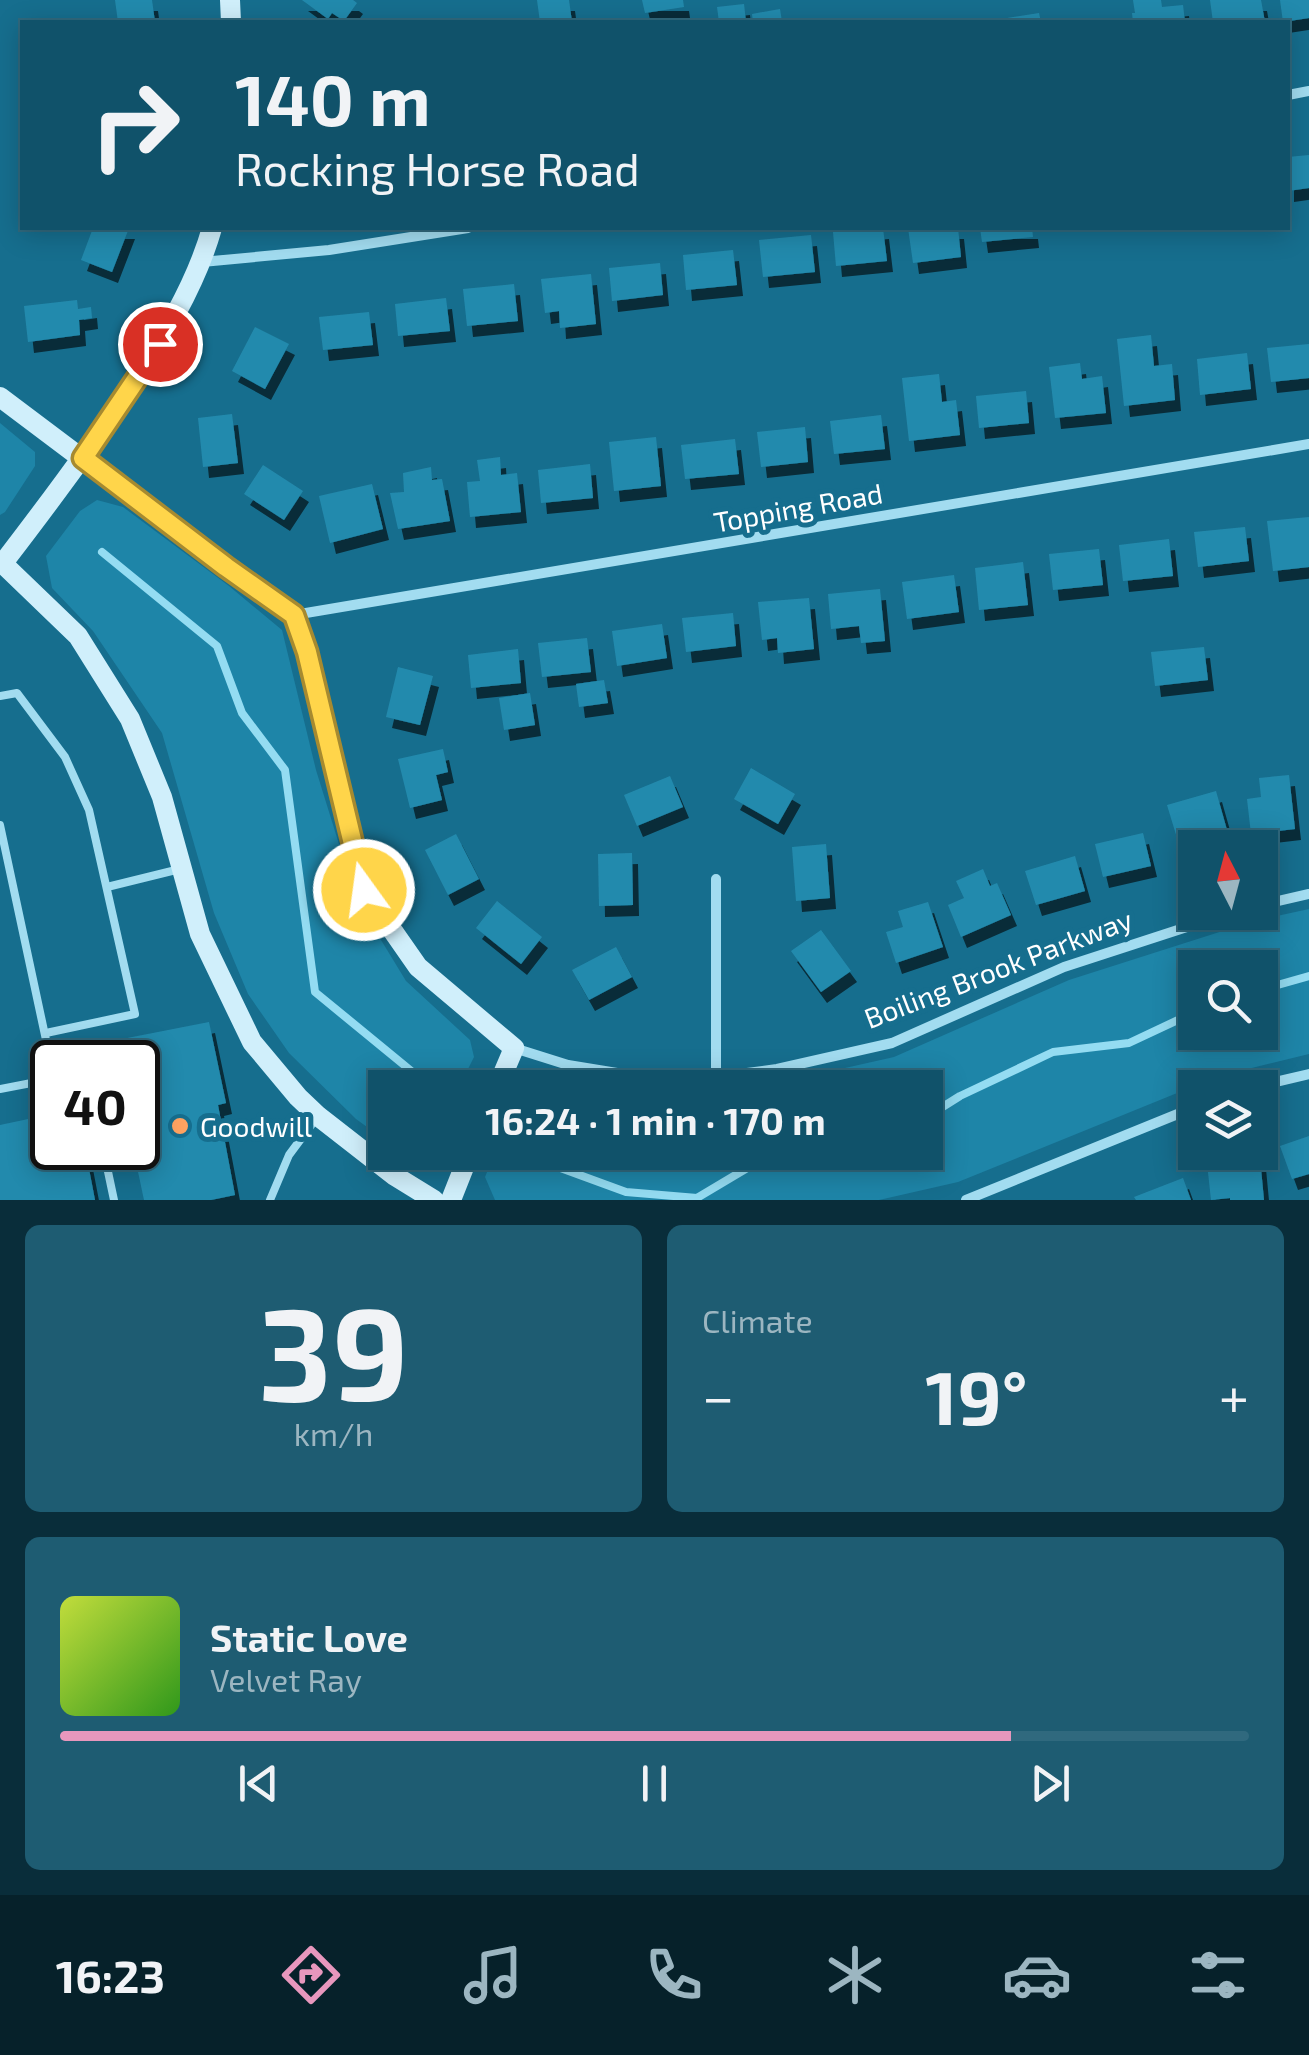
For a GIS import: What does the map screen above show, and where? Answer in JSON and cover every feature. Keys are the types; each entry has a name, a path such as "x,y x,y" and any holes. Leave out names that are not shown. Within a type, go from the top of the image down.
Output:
{"street":[{"path":"211,230 202,262 160,344 83,458 1,564 78,636 130,720 162,797 200,934 252,1042 318,1116 394,1176 434,1200"},
{"path":"202,262 329,250 455,230"},
{"path":"0,397 294,615"},
{"name":"Topping Road","path":"294,615 1309,444"},
{"name":"Boiling Brook Parkway","path":"294,615 307,652 364,890 418,968 514,1048 595,1070"},
{"path":"716,879 716,1070"},
{"path":"1278,901 1309,894"},
{"name":"Boiling Brook Parkway","path":"768,1070 892,1043 1064,967 1178,930"},
{"path":"505,1070 514,1048"},
{"path":"1278,1081 1309,1074"},
{"path":"966,1200 1178,1114"},
{"path":"450,1200 462,1170"}],"lane":[{"path":"0,696 16,692 66,757 88,810 135,1014 46,1033"},
{"path":"0,825 47,1040"},
{"path":"107,887 182,868"},
{"path":"0,1089 30,1083"},
{"path":"270,1200 289,1155 318,1116"},
{"path":"108,1170 114,1200"}],"shaded area":[{"path":"0,423 35,452 35,466 0,515"},
{"path":"97,500 123,507 282,630 316,770 356,899 406,981 470,1040 474,1057 468,1070 368,1070 368,1128 289,1053 248,994 214,913 162,733 93,631 52,588 46,556 80,511"},
{"path":"1309,909 1309,1054 1244,1070 1178,1070 1178,1093 958,1182 879,1200 495,1200 485,1177 488,1170 943,1170 943,1070 836,1070 894,1057 1069,980 1226,930 1278,930 1278,916"}],"building":[{"path":"115,0 152,0 155,20 118,20"},
{"path":"302,0 357,3 345,20 332,13 328,19"},
{"path":"537,0 569,0 572,20 540,20"},
{"path":"642,0 683,0 684,7 645,13"},
{"path":"1133,0 1161,0 1162,7 1183,5 1185,20 1133,20"},
{"path":"1210,0 1261,0 1265,20 1213,20"},
{"path":"1280,0 1309,0 1309,18 1283,20"},
{"path":"744,4 746,20 719,20 717,7"},
{"path":"780,9 782,20 753,20 752,14"},
{"path":"1039,13 1041,20 995,20"},
{"path":"1309,155 1309,188 1290,191 1290,157"},
{"path":"92,230 128,230 112,272 81,260"},
{"path":"883,230 887,261 836,266 833,232"},
{"path":"908,230 958,230 961,257 913,263"},
{"path":"980,230 1032,230 1033,237 982,242"},
{"path":"811,235 815,272 763,277 759,240"},
{"path":"733,250 737,285 686,290 683,255"},
{"path":"660,263 663,295 612,301 609,268"},
{"path":"591,274 596,324 560,328 559,311 545,313 541,279"},
{"path":"514,284 518,321 467,326 463,289"},
{"path":"446,298 450,331 398,336 395,304"},
{"path":"77,300 78,309 91,307 92,318 79,320 80,335 28,342 24,306"},
{"path":"369,312 373,345 323,350 319,317"},
{"path":"255,327 289,344 265,389 232,371"},
{"path":"1151,335 1154,366 1172,364 1175,400 1124,406 1117,339"},
{"path":"1309,344 1309,378 1271,382 1267,348"},
{"path":"1247,353 1251,389 1200,395 1197,359"},
{"path":"1080,363 1082,379 1102,376 1106,413 1055,418 1049,367"},
{"path":"939,374 942,402 956,400 960,435 909,441 902,378"},
{"path":"1026,391 1029,423 979,428 976,396"},
{"path":"232,414 238,463 203,467 198,418"},
{"path":"881,415 885,449 834,454 830,421"},
{"path":"805,427 808,462 761,467 757,432"},
{"path":"656,437 661,486 614,491 609,442"},
{"path":"735,439 739,474 685,479 681,445"},
{"path":"500,457 501,475 517,473 521,512 470,517 467,482 480,481 477,460"},
{"path":"590,464 593,498 541,503 538,470"},
{"path":"263,465 303,491 284,520 244,494"},
{"path":"431,467 432,480 442,479 450,521 398,529 390,493 404,492 403,473"},
{"path":"372,484 383,529 330,543 319,496"},
{"path":"1309,517 1309,567 1273,571 1267,521"},
{"path":"1245,527 1249,561 1198,567 1194,532"},
{"path":"1169,539 1173,576 1123,581 1119,545"},
{"path":"1099,549 1103,585 1053,590 1049,554"},
{"path":"1023,562 1028,605 979,610 975,568"},
{"path":"954,575 959,612 907,619 902,582"},
{"path":"880,589 885,641 861,643 859,626 831,629 828,594"},
{"path":"809,598 814,649 778,653 777,638 762,640 758,602"},
{"path":"733,613 736,646 686,652 682,618"},
{"path":"662,624 667,658 617,666 612,631"},
{"path":"587,638 591,672 542,677 538,643"},
{"path":"1204,647 1208,680 1155,686 1151,652"},
{"path":"518,649 521,683 471,688 468,655"},
{"path":"398,667 433,676 420,725 386,717"},
{"path":"604,680 608,703 579,707 576,684"},
{"path":"530,693 535,725 504,730 499,698"},
{"path":"443,749 448,772 436,775 442,800 410,808 398,759"},
{"path":"751,768 795,794 778,824 734,799"},
{"path":"1289,775 1295,829 1251,830 1247,799 1261,797 1259,778"},
{"path":"670,776 683,807 637,826 624,795"},
{"path":"1216,791 1227,830 1178,830 1178,841 1167,805"},
{"path":"1143,833 1151,866 1103,877 1095,844"},
{"path":"456,834 479,879 448,895 425,850"},
{"path":"826,844 830,898 796,901 792,847"},
{"path":"632,853 633,905 599,906 598,854"},
{"path":"1075,856 1085,891 1036,905 1025,871"},
{"path":"983,869 990,886 997,883 1011,915 961,937 948,905 964,898 956,881"},
{"path":"497,901 542,937 521,964 476,928"},
{"path":"928,902 943,947 896,963 886,932 903,927 898,911"},
{"path":"821,930 851,971 821,992 791,951"},
{"path":"616,947 632,977 589,1000 572,970"},
{"name":"Goodwill","path":"209,1022 226,1103 218,1105 235,1195 211,1200 144,1200 138,1170 160,1170 160,1040 117,1040"},
{"path":"30,1119 30,1170 89,1170 95,1200 0,1200 0,1125"},
{"path":"1309,1136 1309,1174 1292,1179 1280,1146"},
{"path":"1208,1170 1261,1170 1264,1200 1211,1200"},
{"path":"1183,1178 1191,1200 1134,1197"}],"waterway":[{"path":"102,552 217,646 242,713 285,770 315,992 410,1070"},
{"path":"1278,985 1309,976"},
{"path":"943,1107 1053,1052 1129,1043 1178,1020"},
{"path":"566,1170 626,1192 697,1198 744,1170"}],"place":[{"name":"Goodwill","path":"180,1126"}],"route":[{"path":"160,344 83,458 294,615 307,652 364,890"}]}
